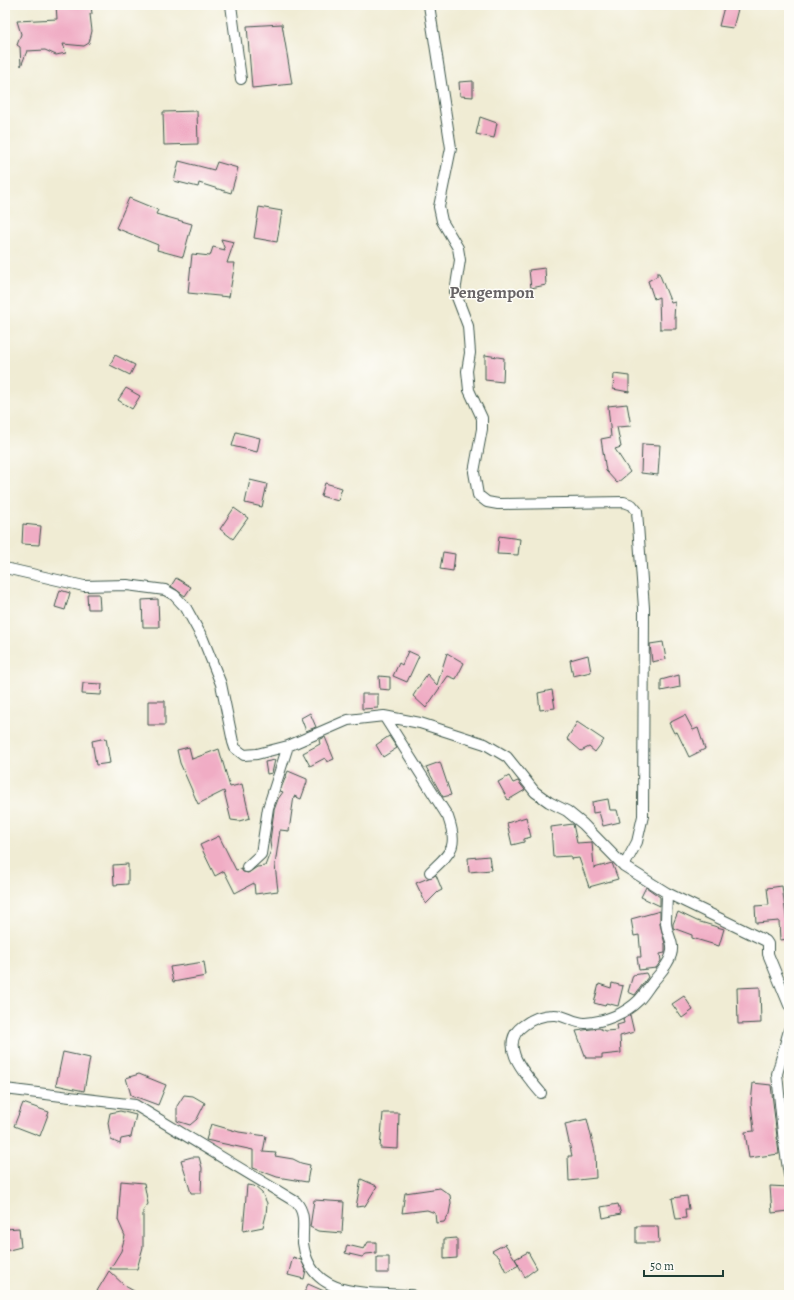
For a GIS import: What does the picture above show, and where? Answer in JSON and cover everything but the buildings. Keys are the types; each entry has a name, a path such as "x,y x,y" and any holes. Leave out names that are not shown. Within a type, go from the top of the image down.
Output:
{"street":[{"path":"230,5 241,78"},
{"path":"429,5 451,148 439,207 442,221 458,248 460,260 455,292 468,326 470,353 467,371 470,390 482,418 482,429 474,472 478,495 487,502 498,504 624,502 632,505 637,511 644,608 643,816 637,842 624,866"},
{"path":"5,568 84,586 127,585 170,592 186,608 203,639 221,684 235,748 244,755 257,754 288,746 348,720 384,716 458,734 498,750 508,757 535,792 549,802 567,811 583,824 603,842 624,866 667,893 766,941 768,944 768,954 789,1005"},
{"path":"384,716 448,817 452,828 453,844 449,854 430,872"},
{"path":"247,867 261,854 268,808 288,746"},
{"path":"541,1093 515,1058 512,1046 513,1037 518,1029 527,1022 540,1017 554,1015 568,1018 577,1023 595,1021 626,1011 640,999 663,970 671,956 673,946 666,925 667,893"},
{"path":"789,1030 777,1074 789,1175"},
{"path":"5,1089 135,1105 296,1202 303,1215 305,1227 304,1244 308,1259 315,1273 331,1286 350,1292 411,1295"}],"district":[{"name":"Pengempon","path":"492,292"}]}
